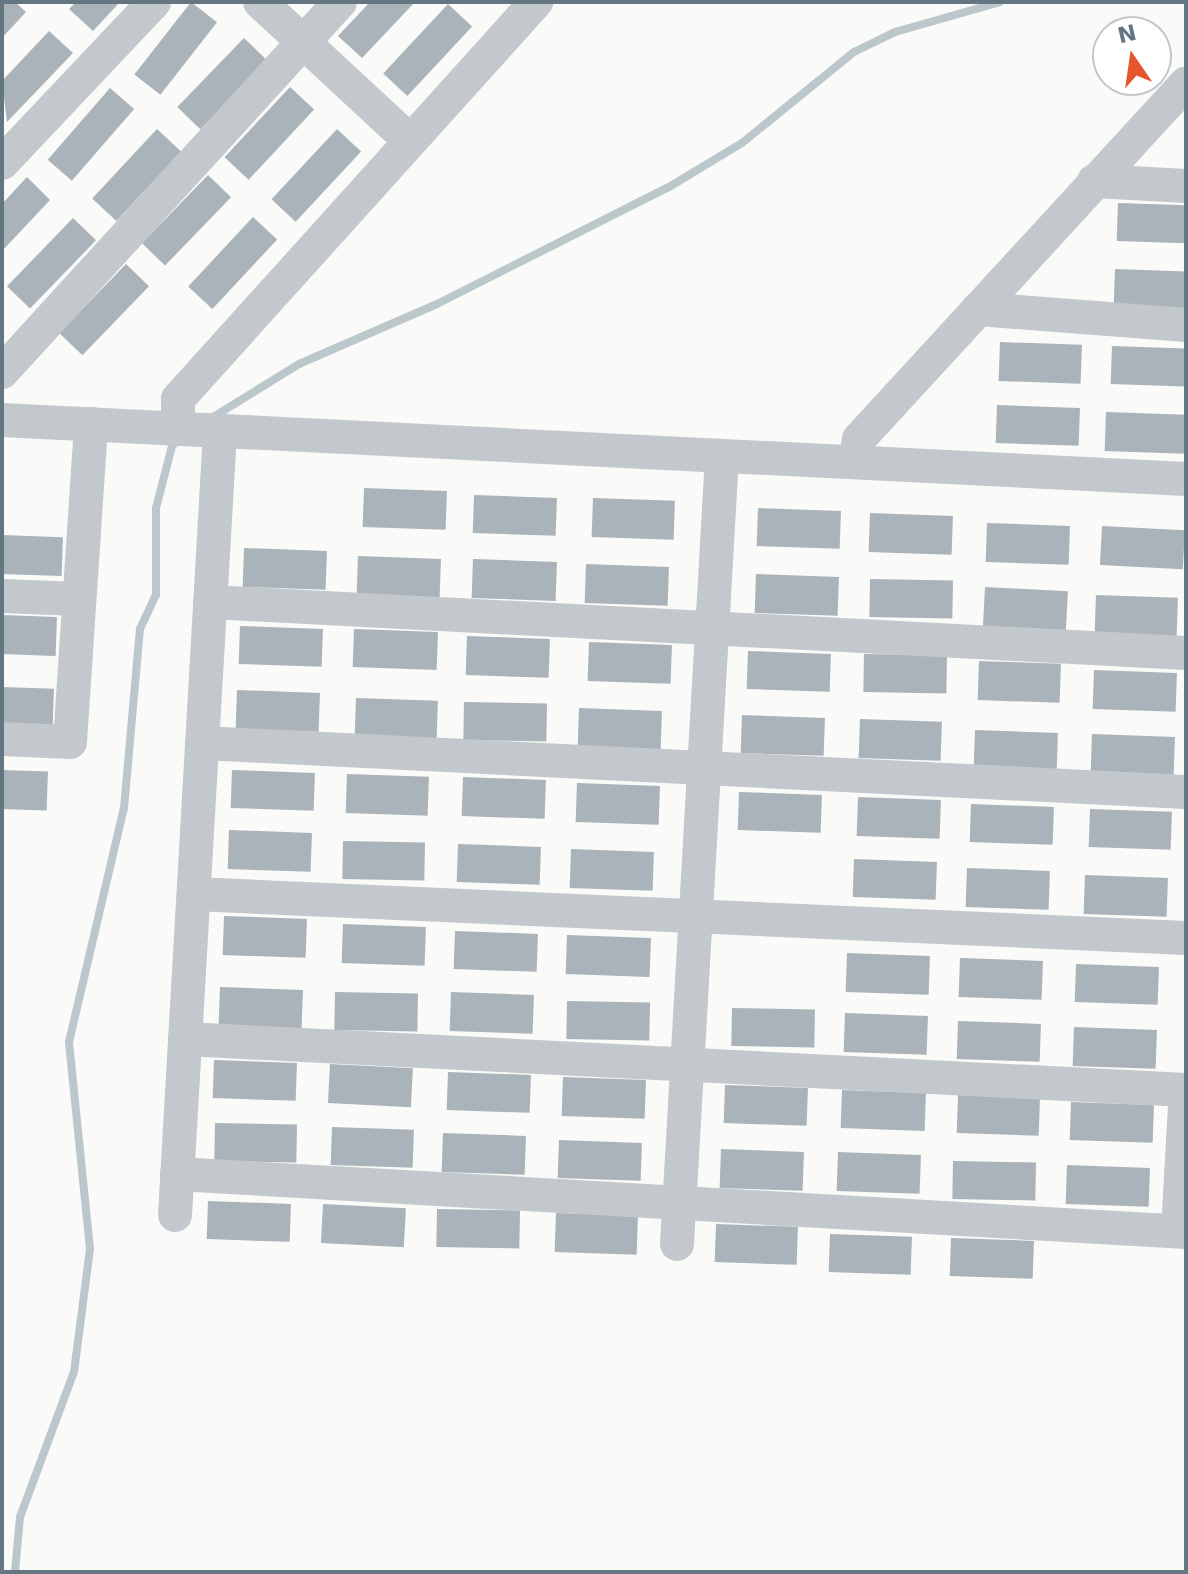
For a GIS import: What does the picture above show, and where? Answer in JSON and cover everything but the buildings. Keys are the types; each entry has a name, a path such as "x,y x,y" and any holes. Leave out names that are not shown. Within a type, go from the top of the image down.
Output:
{"street":[{"path":"2,163 154,2"},
{"path":"260,2 408,139"},
{"path":"2,372 340,2"},
{"path":"178,429 178,399 408,139 536,2"},
{"path":"855,462 859,439 1186,83"},
{"path":"1094,181 1186,186"},
{"path":"978,309 1186,325"},
{"path":"2,420 1186,479"},
{"path":"2,739 70,742 91,424"},
{"path":"175,1215 220,431"},
{"path":"677,1244 722,456"},
{"path":"2,596 79,599"},
{"path":"210,602 712,625 1186,653"},
{"path":"202,743 704,765 1186,792"},
{"path":"194,894 1186,938"},
{"path":"177,1174 1182,1231 1186,1090 185,1039"}],"waterway":[{"path":"210,419 299,364 435,305 669,187 742,143 854,52 895,32 1000,2"},
{"path":"15,1572 20,1517 74,1372 90,1249 69,1042 124,808 140,629 156,595 156,508 172,446 179,440"}]}
